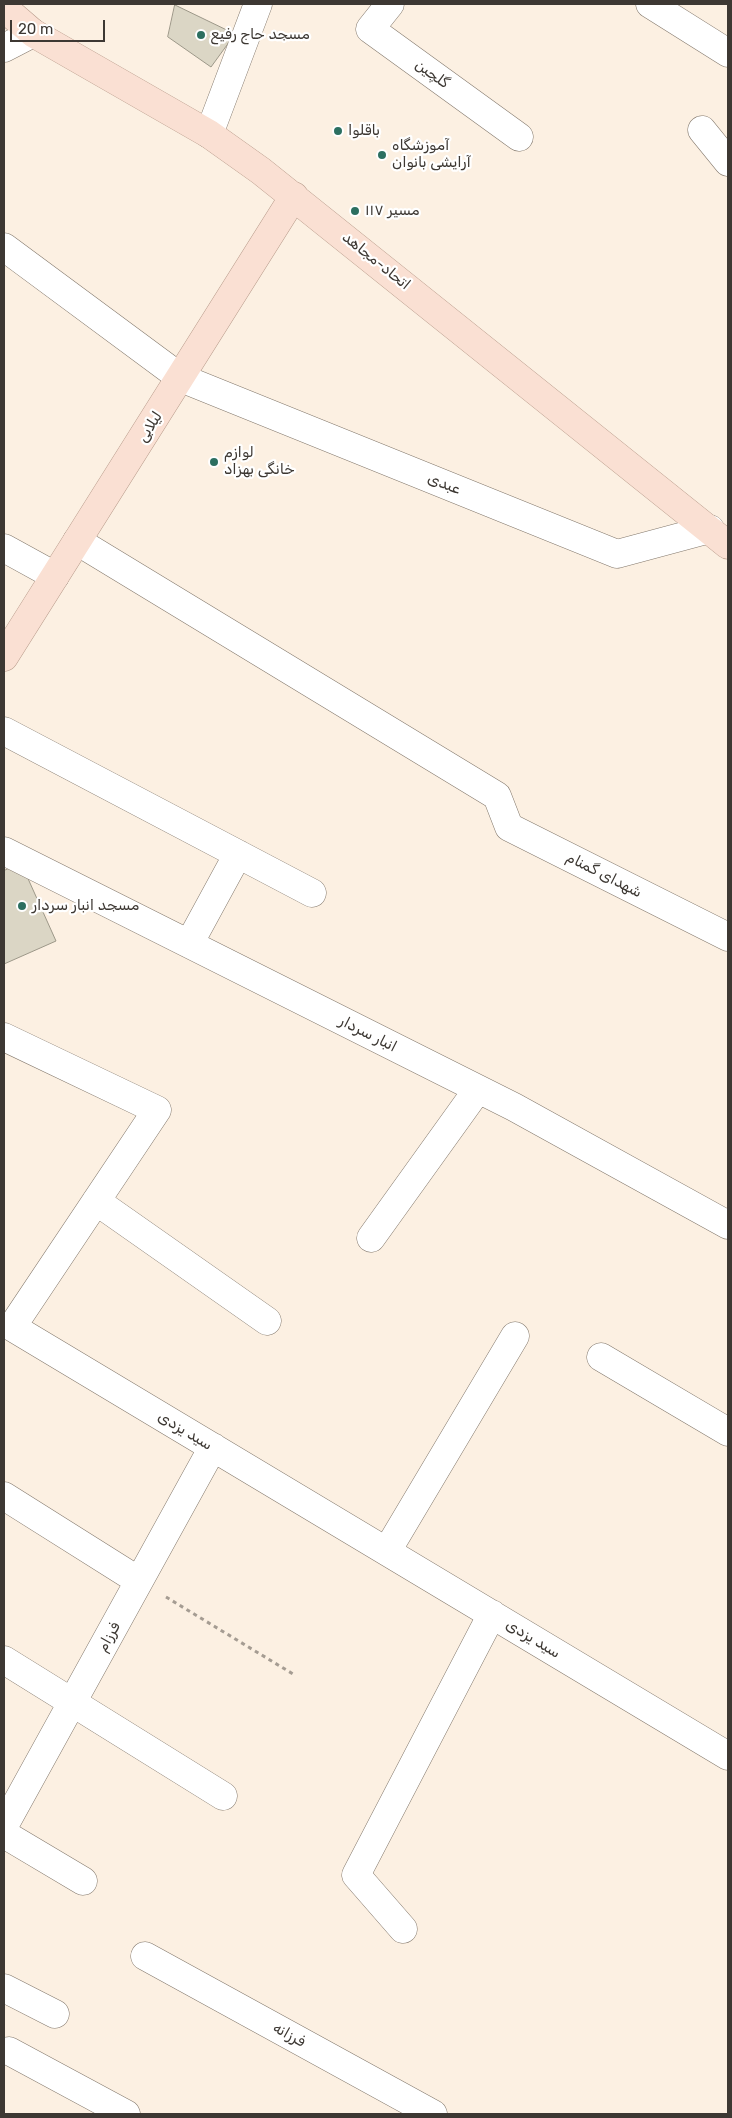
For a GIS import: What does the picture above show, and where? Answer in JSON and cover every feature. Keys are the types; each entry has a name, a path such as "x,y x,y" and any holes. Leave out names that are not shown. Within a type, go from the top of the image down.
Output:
{"main road":[{"name":"اتحاد-مجاهد","path":"4,8 33,33 209,134 294,196 719,537"},
{"name":"لیلابی","path":"4,657 294,196"}],"street":[{"path":"209,134 258,4"},
{"name":"گلچین","path":"390,4 370,29 520,137"},
{"path":"650,4 728,53"},
{"path":"4,48 33,33"},
{"path":"702,130 728,162"},
{"name":"عبدی","path":"4,247 181,378 617,554 719,537"},
{"name":"شهدای گمنام","path":"77,541 497,796 509,827 728,938"},
{"path":"4,548 55,576"},
{"path":"4,731 312,893"},
{"name":"انبار سردار","path":"4,851 478,1089 728,1226"},
{"path":"189,944 238,854"},
{"name":"سید یزدی","path":"4,1037 157,1110 12,1327 728,1756"},
{"path":"371,1238 478,1089"},
{"path":"96,1201 267,1321"},
{"path":"387,1551 515,1336"},
{"path":"601,1358 728,1432"},
{"name":"فرزام","path":"4,1826 213,1447"},
{"path":"4,1496 139,1581"},
{"path":"403,1928 356,1875 492,1614"},
{"path":"4,1660 223,1796"},
{"path":"4,1834 84,1881"},
{"name":"فرزانه","path":"145,1956 433,2114"},
{"path":"4,1988 55,2014"},
{"path":"9,2051 126,2114"}],"path":[{"path":"139,1581 293,1674"}],"building":[{"name":"مسجد حاج رفیع","path":"175,5 235,34 211,67 168,37"},
{"name":"مسجد انبار سردار","path":"21,863 56,941 4,964 4,871"}],"place":[{"name":"مسجد حاج رفیع","path":"201,35"},
{"name":"باقلوا","path":"338,131"},
{"name":"آموزشگاه آرایشی بانوان","path":"382,155"},
{"name":"مسیر ۱۱۷","path":"355,211"},
{"name":"لوازم خانگی بهزاد","path":"214,462"},
{"name":"مسجد انبار سردار","path":"22,906"}]}
